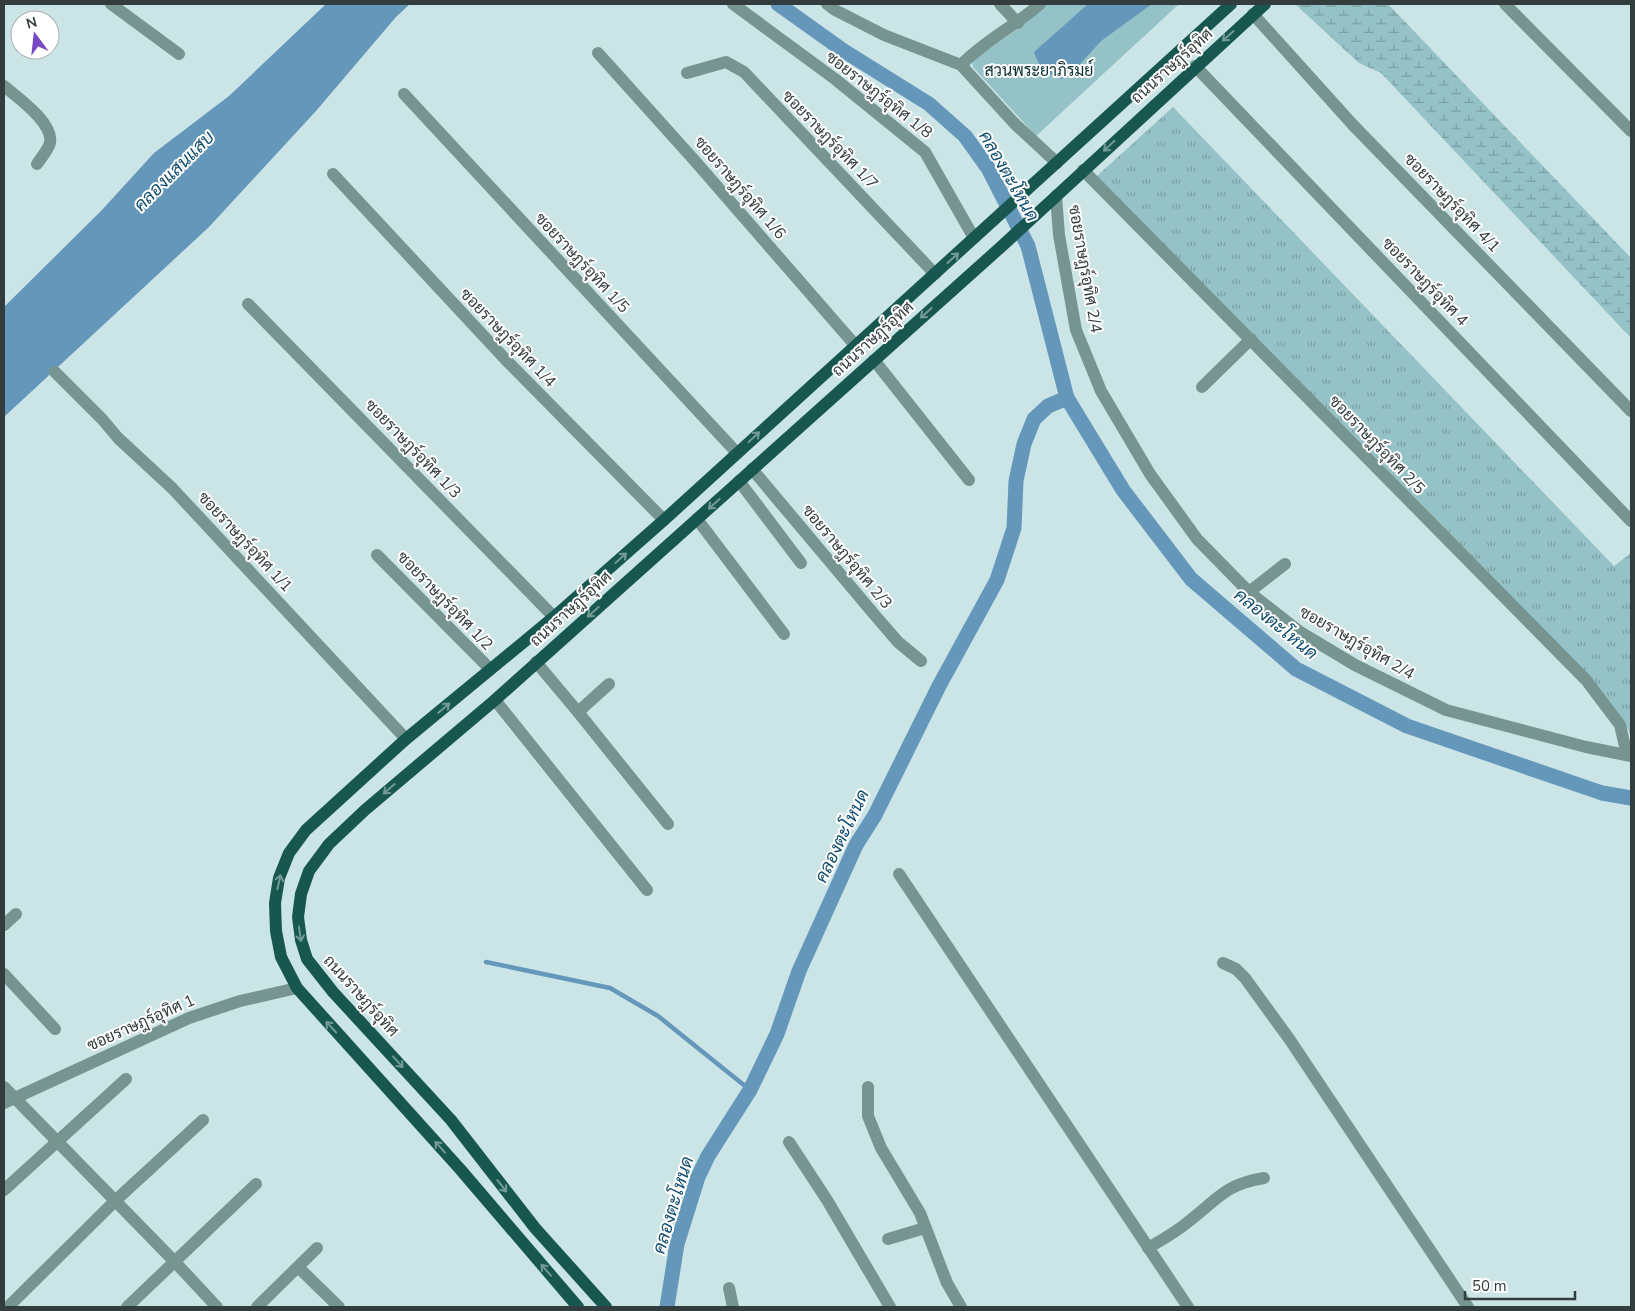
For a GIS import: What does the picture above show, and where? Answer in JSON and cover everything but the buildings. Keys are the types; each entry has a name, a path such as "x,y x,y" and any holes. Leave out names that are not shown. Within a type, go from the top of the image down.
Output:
{"main road":[{"name":"ถนนราษฎร์อุทิศ","path":"578,1307 460,1169 297,988 281,957 276,931 274,903 277,886 289,853 306,830 406,739 554,617 664,520 1230,4"},
{"name":"ถนนราษฎร์อุทิศ","path":"606,1307 535,1228 451,1120 333,992 307,959 301,940 298,917 309,871 329,844 365,810 495,700 1002,246 1264,4"}],"street":[{"path":"111,4 179,54"},
{"name":"ซอยราษฎร์อุทิศ 1/8","path":"733,4 836,79 926,152 974,238"},
{"path":"827,4 884,35 961,64 1015,124 1057,163"},
{"path":"1000,4 1018,23"},
{"path":"961,64 974,52 1018,23 1040,4"},
{"path":"1504,4 1631,131"},
{"name":"ซอยราษฎร์อุทิศ 4/1","path":"1253,14 1360,132 1631,410"},
{"name":"ซอยราษฎร์อุทิศ 1/6","path":"598,53 855,345"},
{"name":"ซอยราษฎร์อุทิศ 1/7","path":"687,73 726,62 744,72 935,274"},
{"name":"ซอยราษฎร์อุทิศ 4","path":"1195,66 1631,521"},
{"path":"4,86 48,128 50,144 37,164"},
{"name":"ซอยราษฎร์อุทิศ 1/5","path":"404,94 737,453"},
{"name":"ซอยราษฎร์อุทิศ 2/5","path":"1084,170 1586,680 1620,725 1629,755"},
{"name":"ซอยราษฎร์อุทิศ 1/4","path":"333,174 506,360 664,520"},
{"name":"ซอยราษฎร์อุทิศ 2/4","path":"1051,201 1060,235 1076,330 1101,391 1150,474 1192,532 1249,592 1300,632 1356,665 1446,710 1586,747 1629,755"},
{"name":"ซอยราษฎร์อุทิศ 1/3","path":"248,304 554,617"},
{"path":"1202,387 1251,339"},
{"path":"874,360 969,480"},
{"name":"ซอยราษฎร์อุทิศ 1/1","path":"55,372 102,419 118,438 172,488 406,739"},
{"name":"ซอยราษฎร์อุทิศ 2/3","path":"752,469 898,642 921,662"},
{"path":"739,481 801,563"},
{"path":"697,519 784,634"},
{"name":"ซอยราษฎร์อุทิศ 1/2","path":"377,555 490,670"},
{"path":"1249,592 1285,564"},
{"path":"536,662 668,824"},
{"path":"578,712 609,684"},
{"path":"495,700 647,890"},
{"path":"899,874 1188,1307"},
{"path":"4,925 16,914"},
{"path":"1223,963 1236,969 1245,978 1290,1040 1468,1307"},
{"path":"4,974 55,1029"},
{"name":"ซอยราษฎร์อุทิศ 1","path":"9,1100 189,1018 240,1001 297,988"},
{"path":"4,1190 126,1080"},
{"path":"4,1087 9,1100 58,1142 217,1307"},
{"path":"868,1087 868,1116 881,1148 920,1213 924,1228 947,1283 961,1307"},
{"path":"8,1307 115,1201 202,1120"},
{"path":"789,1142 827,1200 890,1307"},
{"path":"1148,1248 1188,1222 1230,1187 1246,1180 1264,1178"},
{"path":"127,1307 256,1184"},
{"path":"888,1239 924,1228"},
{"path":"257,1307 317,1248"},
{"path":"298,1267 339,1307"},
{"path":"729,1288 733,1307"}],"green space":[{"name":"สวนพระยาภิรมย์","path":"1047,4 1179,4 1036,136 973,67 972,60 1018,29"},
{"path":"1295,4 1388,4 1631,258 1631,338 1381,73 1359,63"},
{"path":"1173,107 1614,566 1631,553 1631,743 1629,730 1097,176"}],"water":[{"name":"คลองแสนแสบ","path":"326,4 410,4 396,17 316,111 209,227 4,417 4,307 101,211 154,153 229,96"},
{"path":"1088,4 1152,4 1101,41 1073,72 1062,79 1057,78 1041,66 1034,52"}],"waterway":[{"name":"คลองตะโหนด","path":"778,4 844,51 929,104 965,136 988,168 1028,246 1067,398 1123,490 1191,579 1296,669 1407,726 1602,793 1631,798"},
{"name":"คลองตะโหนด","path":"667,1307 677,1244 698,1177 708,1156 750,1090 777,1034 799,971 856,845 875,815 939,686 997,580 1014,528 1016,481 1024,444 1034,419 1048,406 1067,398"},
{"path":"486,962 610,988 658,1016 750,1090"}]}
